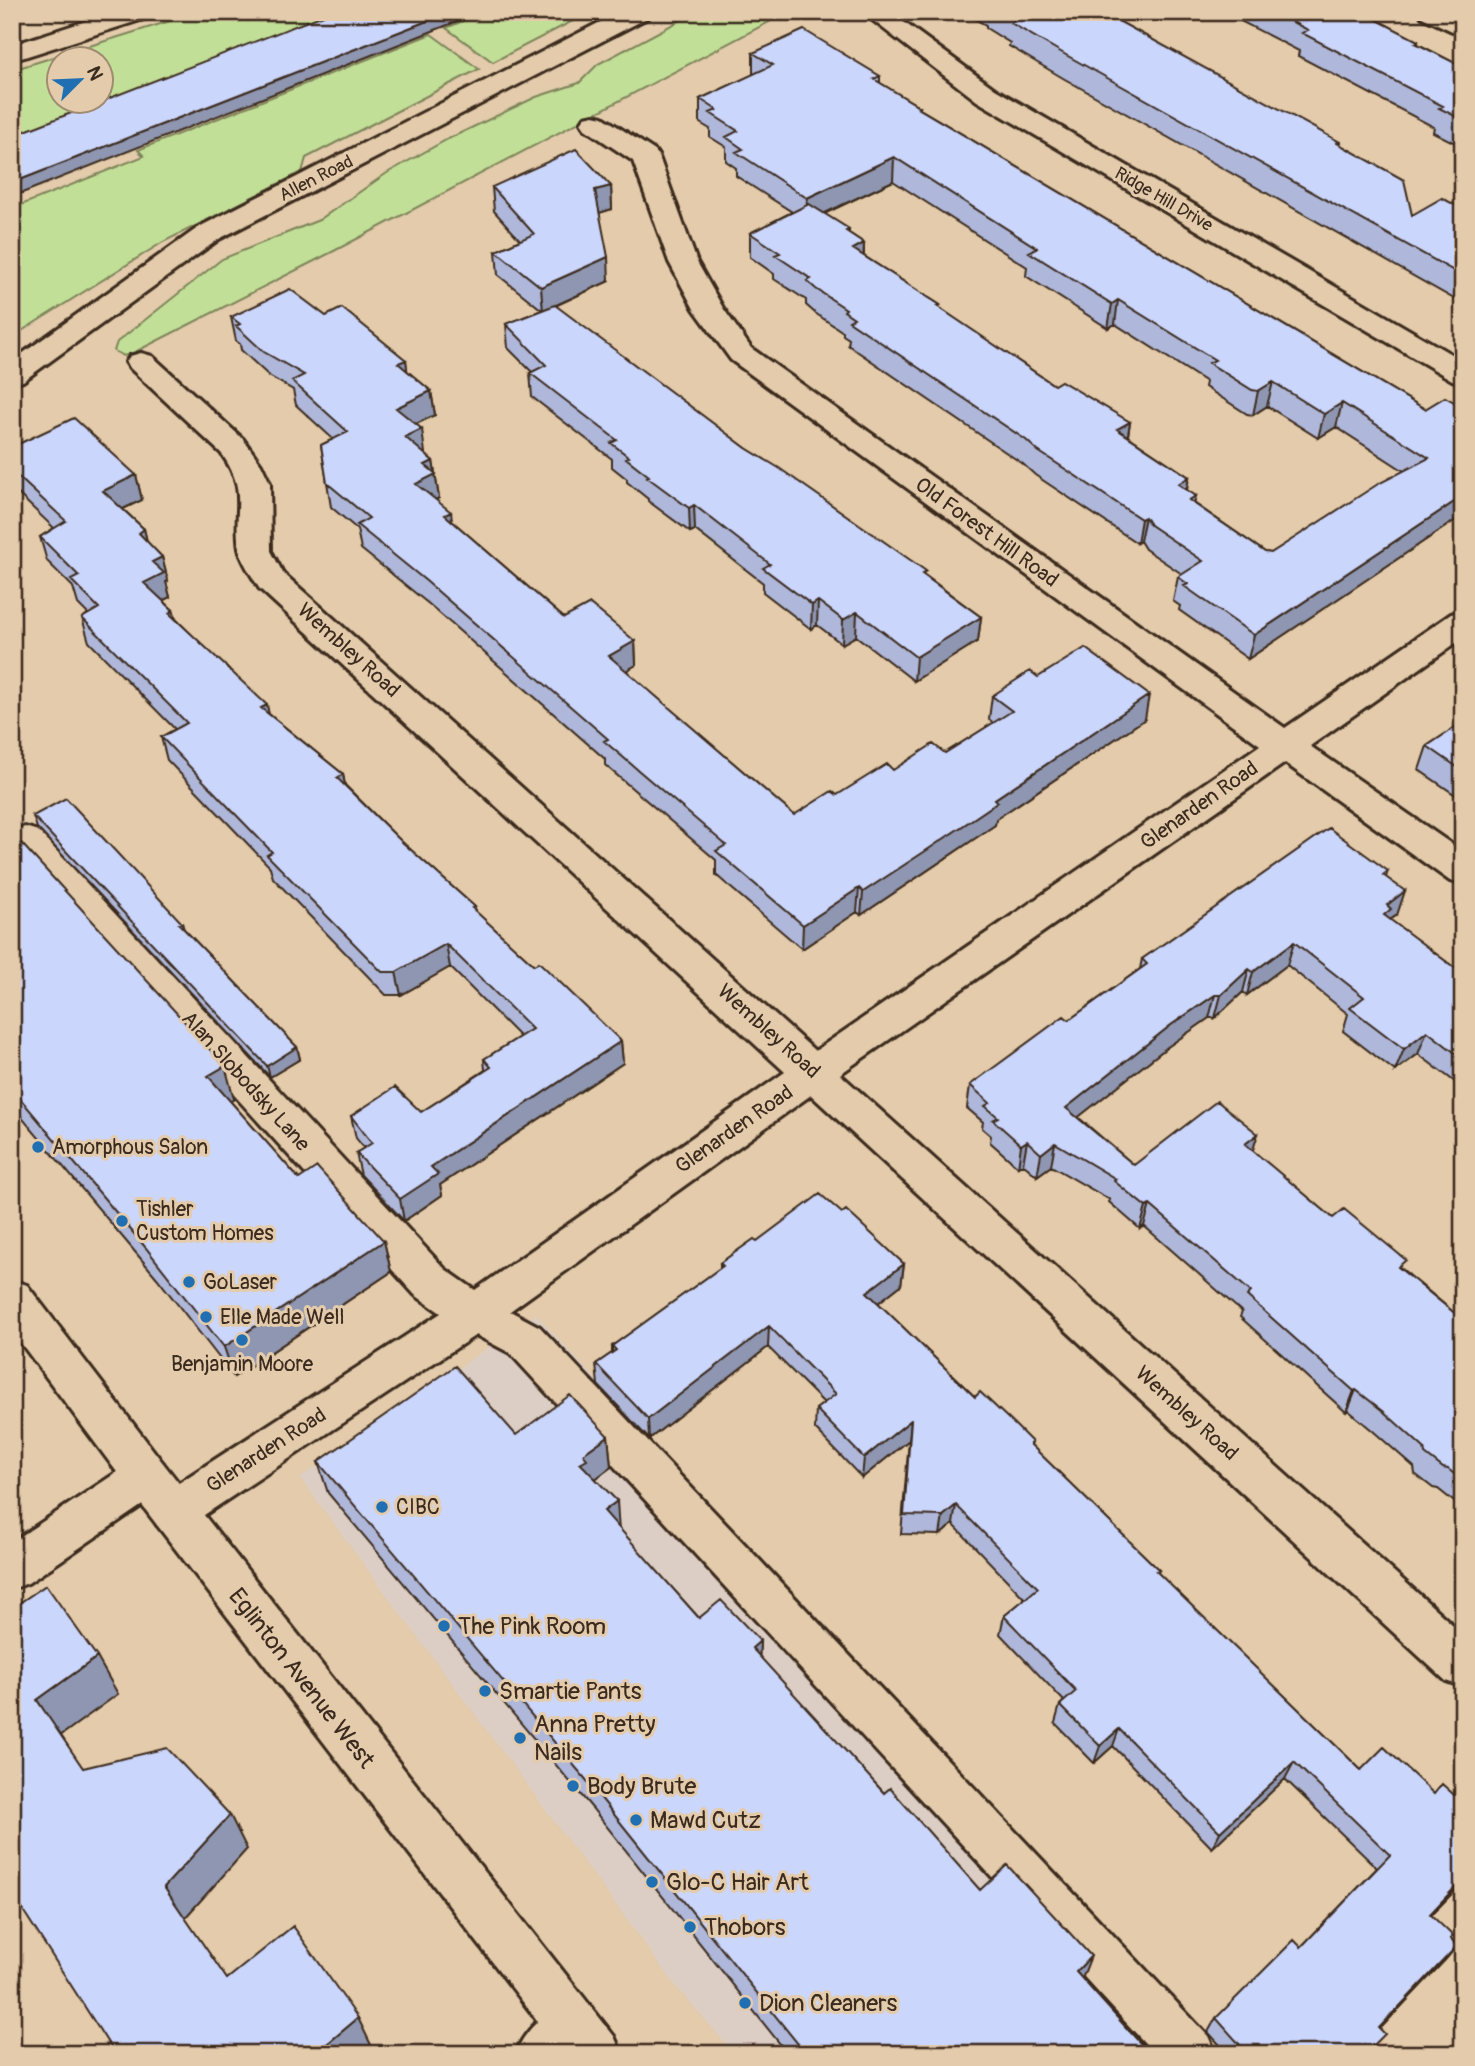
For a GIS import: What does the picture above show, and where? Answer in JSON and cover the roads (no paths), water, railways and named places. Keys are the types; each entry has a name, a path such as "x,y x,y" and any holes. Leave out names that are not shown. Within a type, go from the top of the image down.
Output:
{"main road":[{"path":"12,53 141,12"},
{"name":"Allen Road","path":"12,375 209,233 640,12"},
{"name":"Ridge Hill Drive","path":"874,12 986,95 1463,373"},
{"path":"1431,12 1463,28"},
{"name":"Old Forest Hill Road","path":"594,123 645,157 683,262 709,309 741,354 1284,746 1463,871"},
{"name":"Wembley Road","path":"141,362 232,446 245,464 254,483 255,551 271,580 1463,1665"},
{"name":"Glenarden Road","path":"12,1568 160,1494 475,1313 814,1072 1463,622"},
{"name":"Alan Slobodsky Lane","path":"25,840 430,1282 475,1313 526,1340 1190,2054"},
{"name":"Eglinton Avenue West","path":"12,1298 570,2044"}],"place":[{"name":"Amorphous Salon","path":"38,1147"},
{"name":"Tishler Custom Homes","path":"122,1221"},
{"name":"GoLaser","path":"189,1282"},
{"name":"Elle Made Well","path":"206,1317"},
{"name":"Benjamin Moore","path":"242,1340"},
{"name":"CIBC","path":"382,1507"},
{"name":"The Pink Room","path":"444,1626"},
{"name":"Smartie Pants","path":"485,1691"},
{"name":"Anna Pretty Nails","path":"520,1738"},
{"name":"Body Brute","path":"573,1786"},
{"name":"Mawd Cutz","path":"636,1820"},
{"name":"Glo-C Hair Art","path":"652,1882"},
{"name":"Thobors","path":"690,1927"},
{"name":"Dion Cleaners","path":"745,2003"}]}
